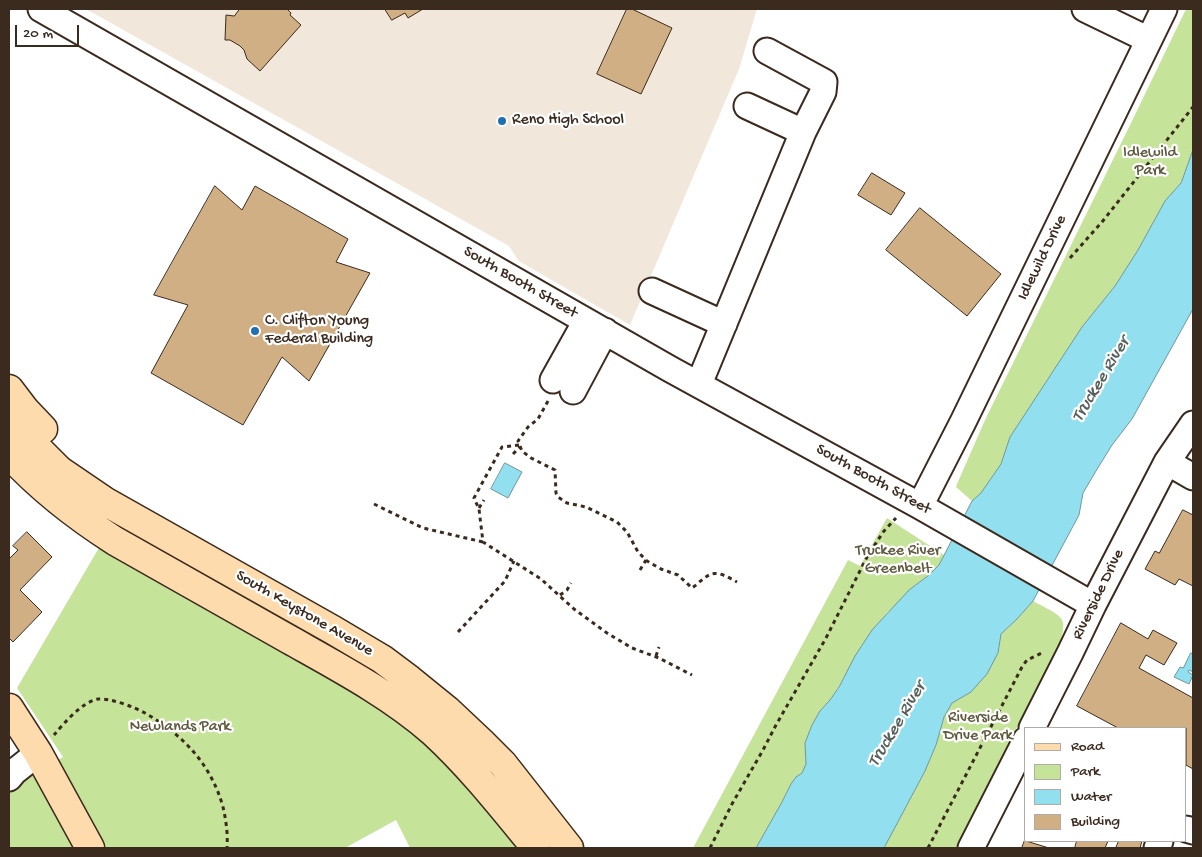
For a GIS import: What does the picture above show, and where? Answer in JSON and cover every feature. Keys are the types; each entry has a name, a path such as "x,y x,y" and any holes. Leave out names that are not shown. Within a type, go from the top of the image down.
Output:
{"main road":[{"path":"9,389 25,410 65,451 106,502"},
{"name":"South Keystone Avenue","path":"9,418 59,470 106,502 333,630 382,660 410,680 447,710 503,764 569,848"},
{"name":"South Keystone Avenue","path":"9,454 46,490 115,541 340,668 393,702 432,732 461,760 536,848"},
{"path":"9,708 45,745 90,848"}],"street":[{"name":"South Booth Street","path":"41,9 596,326 1083,599"},
{"path":"1085,9 1149,40"},
{"name":"Idlewild Drive","path":"929,511 963,422 1164,9"},
{"path":"699,384 803,132 823,92 824,82 767,51"},
{"path":"747,106 803,132"},
{"path":"652,291 724,324"},
{"path":"559,389 596,326"},
{"name":"Riverside Drive","path":"1033,727 1070,653 1083,599 1167,462 1193,424"},
{"path":"1167,462 1193,477"},
{"path":"970,848 1024,744"},
{"path":"9,778 45,745"}],"path":[{"path":"1066,262 1102,222 1193,107"},
{"path":"559,389 538,419 528,427 518,441 522,451 555,470 556,493 558,497 567,503 586,507 616,522 627,532 638,552 646,560 678,576 692,588 713,574 722,574 737,582"},
{"path":"513,454 519,446"},
{"path":"483,542 479,509 474,498 502,447 519,446"},
{"path":"479,509 484,500"},
{"path":"374,504 423,528 483,542 541,579 574,609 632,648 656,656 692,675"},
{"path":"710,848 732,804 826,638 868,554 884,530 896,518"},
{"path":"640,570 646,560"},
{"path":"458,632 505,581 514,561"},
{"path":"560,595 567,590 571,583"},
{"path":"656,656 660,647"},
{"path":"928,848 1022,667 1027,660 1048,649"},
{"path":"45,745 66,721 82,707 98,700 114,701 136,708 162,723 176,734 196,754 212,776 226,818 227,848"}],"shaded area":[{"name":"Reno High School","path":"86,9 757,9 739,69 630,325 522,263 509,246"}],"green space":[{"name":"Idlewild Park","path":"1186,9 1193,9 1193,150 1181,183 1165,201 1138,250 1115,286 1082,327 1010,437 1001,464 981,493 972,501 956,487 957,484 985,420"},
{"name":"Truckee River Greenbelt","path":"887,518 944,555 939,565 909,590 886,614 862,645 839,686 812,725 805,743 806,764 802,773 791,784 756,848 693,848 848,560 860,566"},
{"name":"Newlands Park","path":"100,546 339,680 392,715 464,781 519,848 410,848 396,820 345,848 9,848 9,792 16,785 63,757 17,688"},
{"name":"Riverside Drive Park","path":"1033,601 1060,617 1063,625 1061,640 956,848 884,848 925,771 936,745 944,717 952,703 971,692 998,653 1001,634"}],"water":[{"name":"Truckee River","path":"1193,150 1193,309 1132,419 1112,445 1083,493 1079,515 1033,601 1001,634 998,653 987,674 971,692 952,703 944,717 936,745 925,771 884,848 756,848 791,784 802,773 806,764 805,743 820,711 839,687 855,656 872,630 909,590 939,565 972,501 981,493 1001,464 1010,437 1082,327 1115,286 1138,250 1165,201 1181,183"},
{"path":"505,463 522,472 508,498 491,489"},
{"path":"1191,653 1193,654 1193,672 1189,670 1188,672 1193,675 1189,684 1174,677 1180,667 1183,668"}],"building":[{"path":"240,9 287,9 291,13 290,15 301,25 260,71 247,59 244,50 240,46 230,40 225,40 226,15 234,16"},
{"path":"385,9 423,9 408,18 405,13 392,20"},
{"path":"627,9 632,9 672,28 641,94 597,74"},
{"path":"872,173 905,193 891,215 858,195"},
{"name":"C. Clifton Young Federal Building","path":"215,186 242,210 255,186 348,239 336,262 370,273 309,381 282,357 243,425 151,373 188,305 154,295"},
{"path":"920,208 1001,274 967,316 886,250"},
{"path":"1183,510 1193,515 1193,586 1179,579 1175,585 1145,569 1155,551 1159,553"},
{"path":"27,532 52,557 20,590 42,612 13,642 9,638 9,559 18,550 13,546"},
{"path":"1121,623 1148,639 1153,630 1177,643 1164,665 1146,655 1139,668 1193,698 1193,769 1187,766 1187,727 1116,727 1077,706"},
{"path":"1024,842 1029,842 1049,848 1022,848"},
{"path":"1077,842 1108,842 1105,848 1075,848"},
{"path":"1119,842 1142,842 1140,848 1116,848"}],"place":[{"name":"Reno High School","path":"502,121"},
{"name":"C. Clifton Young Federal Building","path":"255,331"}]}
